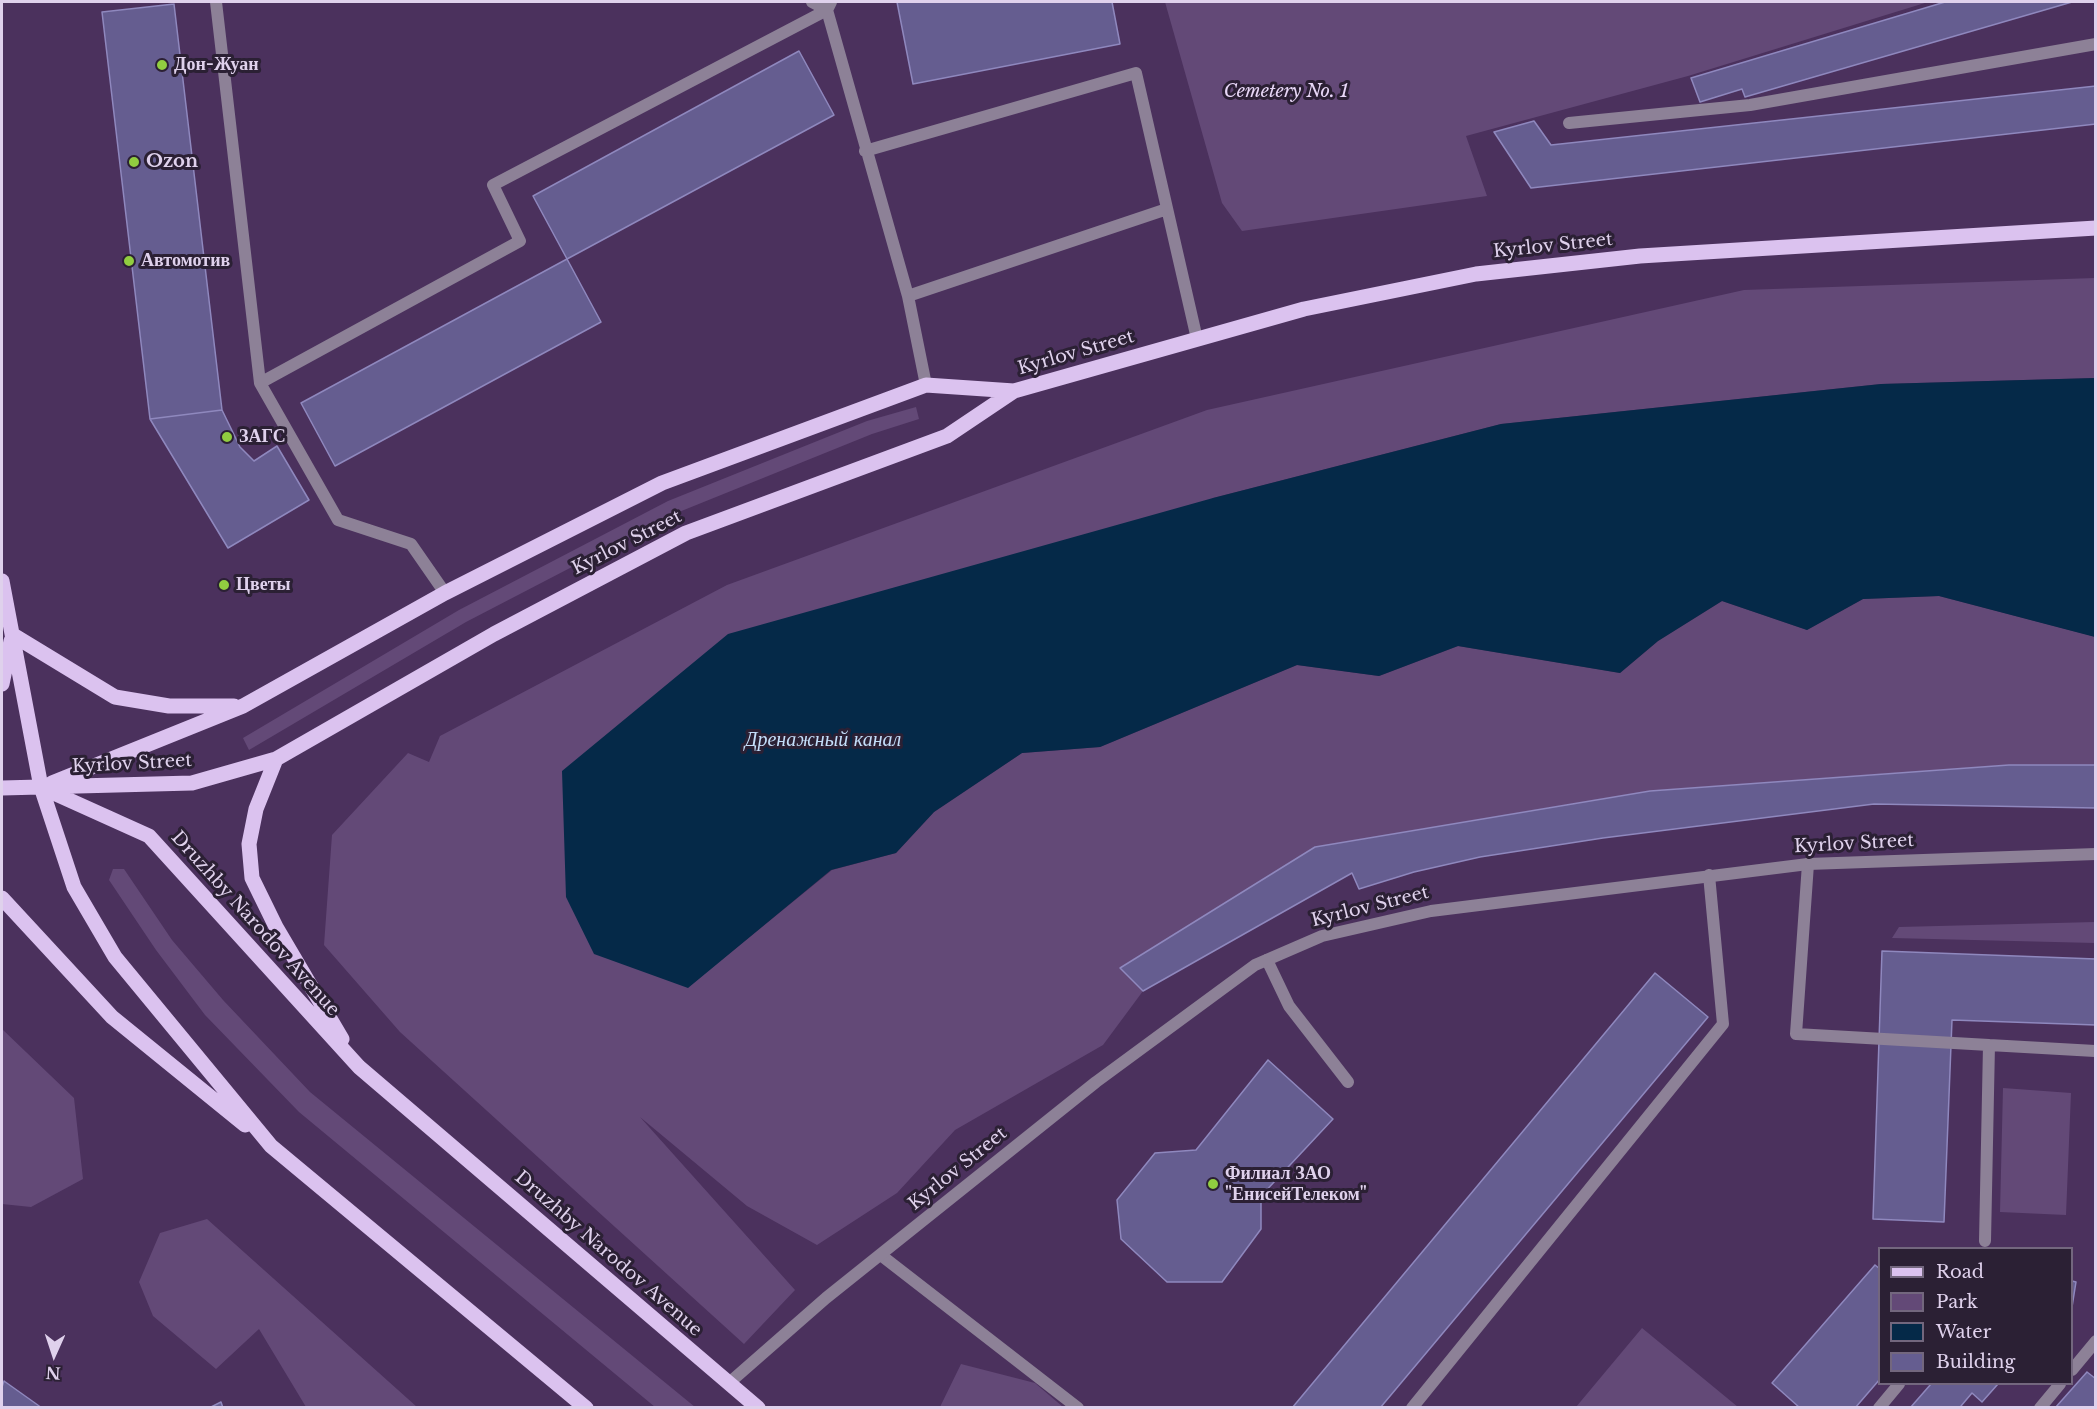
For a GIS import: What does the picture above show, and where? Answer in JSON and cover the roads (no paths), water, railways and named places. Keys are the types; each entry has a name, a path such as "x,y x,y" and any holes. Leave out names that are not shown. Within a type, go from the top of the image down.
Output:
{"main road":[{"name":"Kyrlov Street","path":"2,788 192,783 276,759 494,634 686,533 947,436 1014,391 1304,309 1476,274 1640,256 2096,228"},
{"name":"Kyrlov Street","path":"41,787 243,706 445,593 662,483 926,385"},
{"path":"926,385 1014,391"},
{"path":"2,581 41,787 74,887 115,957 271,1146"},
{"path":"2,684 13,635"},
{"path":"13,635 115,697 169,706 243,706"},
{"path":"276,759 256,809 249,844 252,879 276,927 359,1067"},
{"name":"Druzhby Narodov Avenue","path":"41,787 149,836 359,1067 758,1407"},
{"path":"2,898 112,1017 586,1407"}],"street":[{"path":"216,2 260,383 338,520 411,544 445,593"},
{"path":"812,2 829,6"},
{"path":"260,383 520,241 493,185 829,6"},
{"path":"829,6 866,151 908,296 926,385"},
{"path":"1569,123 1750,105 2096,44"},
{"path":"866,151 1136,73 1197,339"},
{"path":"908,296 1167,209"},
{"name":"Kyrlov Street","path":"729,1383 826,1298 882,1256 1096,1082 1256,964 1322,936 1431,911 1808,864 2096,854"},
{"path":"1808,864 1796,1035 2095,1051"},
{"path":"1412,1407 1723,1024 1709,875"},
{"path":"1267,960 1289,1006 1348,1082"},
{"path":"1985,1241 1989,1045"},
{"path":"882,1256 1078,1407"},
{"path":"2073,1369 2096,1341"},
{"path":"1879,1407 1897,1385"},
{"path":"2040,1407 2058,1385"}],"water":[{"name":"Дренажный канал","path":"2095,378 2095,637 1939,596 1863,599 1807,630 1722,601 1658,641 1620,673 1458,646 1379,676 1297,665 1100,747 1022,753 934,812 896,853 831,870 688,988 594,954 566,897 562,771 728,634 1213,498 1501,424 1881,384"}],"place":[{"name":"Дон-Жуан","path":"162,65"},
{"name":"Ozon","path":"134,162"},
{"name":"Автомотив","path":"129,261"},
{"name":"ЗАГС","path":"227,437"},
{"name":"Цветы","path":"224,585"},
{"name":"Филиал ЗАО \"ЕнисейТелеком\"","path":"1213,1184"}],"park label":[{"name":"Cemetery No. 1","path":"1286,92"}]}
